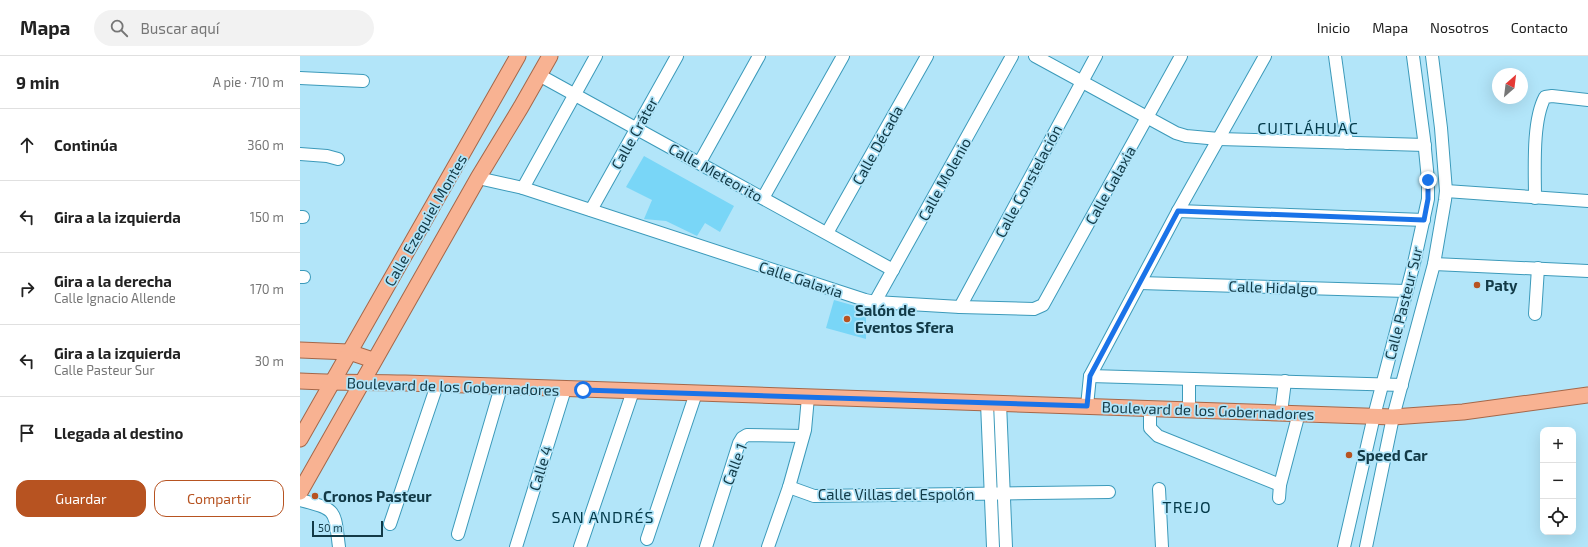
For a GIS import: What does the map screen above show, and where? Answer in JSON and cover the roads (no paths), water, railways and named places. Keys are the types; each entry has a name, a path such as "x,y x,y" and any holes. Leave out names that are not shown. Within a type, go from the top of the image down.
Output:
{"main road":[{"name":"Calle Ezequiel Montes","path":"300,439 518,56"},
{"name":"Calle Ezequiel Montes","path":"300,492 373,360 550,56"},
{"name":"Boulevard de los Gobernadores","path":"300,350 349,352 373,360"},
{"name":"Boulevard de los Gobernadores","path":"300,381 1282,412 1393,417 1463,412 1588,395"}],"street":[{"path":"523,188 596,56"},
{"name":"Calle Cráter","path":"591,210 677,56"},
{"path":"700,162 759,56"},
{"path":"763,198 843,56"},
{"name":"Calle Década","path":"827,233 927,56"},
{"name":"Calle Molenio","path":"875,302 1012,56"},
{"path":"1034,56 1147,118 1181,134 1219,139 1425,145"},
{"name":"Calle Constelación","path":"960,307 1096,56"},
{"name":"Calle Galaxia","path":"478,178 523,188 864,300 960,307 1034,309 1043,305 1181,56"},
{"path":"1087,406 1090,376 1178,211 1265,56"},
{"path":"1335,56 1347,143"},
{"name":"Calle Pasteur Sur","path":"1344,547 1374,416 1424,220 1428,193 1425,145 1413,56"},
{"name":"Calle Pasteur Sur","path":"1366,547 1393,417 1434,264 1446,191 1441,128 1432,56"},
{"name":"Calle Meteorito","path":"539,75 636,130 700,162 893,270"},
{"path":"300,78 363,81"},
{"path":"1535,198 1536,136 1540,105 1544,97 1552,96 1588,100"},
{"path":"300,154 327,156 338,159"},
{"path":"1446,191 1588,201"},
{"path":"1178,211 1424,220"},
{"path":"1434,264 1588,270"},
{"path":"1535,314 1538,268"},
{"name":"Calle Hidalgo","path":"1140,283 1406,291"},
{"path":"1090,376 1402,385"},
{"path":"1188,409 1189,380"},
{"path":"1282,412 1285,381"},
{"path":"390,524 437,385"},
{"path":"458,534 501,387"},
{"name":"Calle 4","path":"516,547 565,389"},
{"path":"580,547 633,391"},
{"path":"647,539 696,393"},
{"path":"768,547 789,487 805,430 808,397"},
{"path":"993,403 997,494 993,547"},
{"path":"1150,408 1150,428 1158,436 1280,485"},
{"path":"1279,498 1280,485 1299,413"},
{"name":"Calle 1","path":"706,547 742,438 747,435 803,436"},
{"name":"Calle Villas del Espolón","path":"789,487 814,496 1109,492"},
{"path":"1159,489 1162,547"},
{"path":"997,494 1006,547"},
{"path":"300,500 326,507 332,512 335,519 339,547"}],"place":[{"name":"Paty","path":"1477,285"},
{"name":"Salón de Eventos Sfera","path":"847,319"},
{"name":"Speed Car","path":"1349,455"},
{"name":"Cronos Pasteur","path":"315,496"}],"district":[{"name":"CUITLÁHUAC","path":"1308,127"},
{"name":"TREJO","path":"1187,506"},
{"name":"SAN ANDRÉS","path":"603,516"}]}
